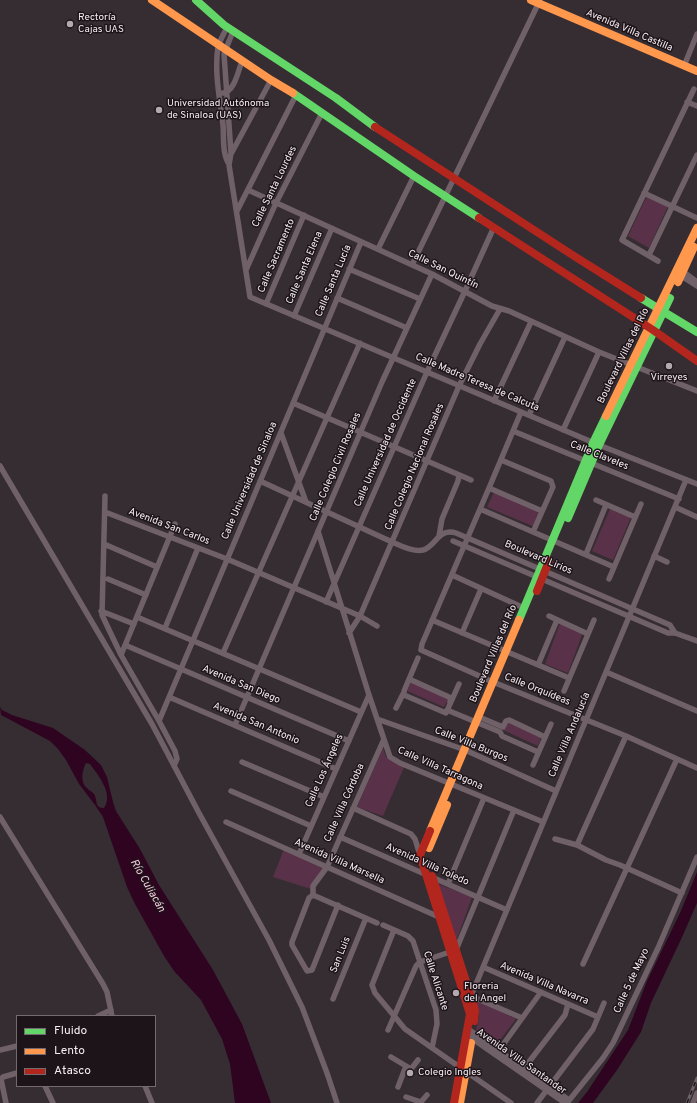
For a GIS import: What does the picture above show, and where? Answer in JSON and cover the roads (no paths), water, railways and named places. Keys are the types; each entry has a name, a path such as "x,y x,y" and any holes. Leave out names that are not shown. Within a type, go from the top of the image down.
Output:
{"street":[{"path":"152,0 242,61 296,95 414,176 651,329 697,361"},
{"path":"196,0 216,19 230,29 336,98 365,120 574,256 697,332"},
{"path":"412,265 536,1"},
{"name":"Avenida Villa Castilla","path":"536,1 697,71"},
{"path":"230,29 218,55 219,93 228,163 246,270"},
{"path":"684,66 697,34"},
{"path":"222,47 231,153"},
{"path":"219,93 226,92 232,87 242,61"},
{"path":"228,163 231,153 271,80"},
{"path":"658,260 622,240 694,88"},
{"path":"237,211 296,95"},
{"path":"688,102 697,106"},
{"name":"Calle Santa Lourdes","path":"246,270 276,203 322,113"},
{"path":"649,255 697,155"},
{"path":"378,250 414,176"},
{"name":"Calle San Quintín","path":"248,190 432,274 500,309 509,311 599,352 697,391"},
{"path":"644,193 697,218"},
{"name":"Calle Sacramento","path":"266,304 304,215"},
{"name":"Calle Universidad de Occidente","path":"326,602 427,372 494,227"},
{"name":"Calle Santa Elena","path":"294,316 332,228"},
{"name":"Boulevard Villas del Río","path":"454,1103 463,1070 475,1011 468,997 453,951 430,876 426,856 453,785 588,462 679,272 697,228"},
{"name":"Boulevard Villas del Río","path":"679,272 697,241"},
{"name":"Calle Santa Lucía","path":"324,328 361,242"},
{"path":"349,269 420,299"},
{"name":"Calle Madre Teresa de Calcuta","path":"246,270 250,297 596,444 697,484"},
{"path":"679,272 697,282"},
{"path":"679,272 697,286"},
{"name":"Calle Colegio Civil Rosales","path":"235,725 360,432 432,274"},
{"path":"337,298 407,328"},
{"name":"Calle Colegio Nacional Rosales","path":"349,633 360,616 459,386 480,344 500,309"},
{"path":"494,401 531,322"},
{"name":"Calle Universidad de Sinaloa","path":"159,720 324,328"},
{"path":"529,415 565,337"},
{"path":"223,653 360,343"},
{"path":"563,430 599,352"},
{"path":"293,403 471,480"},
{"path":"521,412 490,488 432,620 569,678"},
{"name":"Calle Claveles","path":"513,431 679,498"},
{"path":"281,433 306,502"},
{"path":"501,460 551,481 553,487 533,532"},
{"path":"0,466 116,662 269,940 302,1007 328,1073 337,1103"},
{"path":"260,481 392,542 412,550 421,550 431,546 439,536 442,519 458,481 459,475"},
{"name":"Calle Villa Andalucía","path":"468,997 483,967 686,480"},
{"path":"490,488 542,511"},
{"path":"105,496 101,611 104,622 121,655 159,720 176,753 176,761 174,766"},
{"path":"596,500 635,517"},
{"path":"609,579 641,504"},
{"path":"586,554 606,505"},
{"path":"675,507 697,517"},
{"path":"480,509 614,567"},
{"name":"Avenida San Carlos","path":"105,512 227,559 360,616 377,626"},
{"path":"121,655 175,524"},
{"name":"Calle Villa Tarragona","path":"318,531 369,695 392,758 543,822"},
{"name":"Boulevard Lirios","path":"439,536 452,532 468,538 629,617 668,633 675,633 697,641"},
{"name":"Boulevard Lirios","path":"453,541 633,609 670,625 675,633"},
{"path":"104,544 157,567"},
{"path":"165,628 198,548"},
{"path":"654,556 667,562"},
{"name":"Boulevard Villas del Río","path":"508,652 524,608 541,574"},
{"path":"452,576 524,608"},
{"path":"108,580 146,595"},
{"path":"462,633 481,589"},
{"path":"101,611 134,624"},
{"path":"549,616 588,634"},
{"path":"137,617 361,712"},
{"name":"Calle Orquídeas","path":"432,620 422,644 421,648 423,651 495,683 626,736 697,768"},
{"path":"538,665 558,620"},
{"path":"564,691 594,620"},
{"name":"Avenida San Diego","path":"125,645 349,740"},
{"path":"396,708 405,695 409,679 418,658"},
{"path":"606,672 697,711"},
{"path":"409,679 449,697 451,700 450,702"},
{"path":"405,695 443,713 446,713 459,684"},
{"name":"Calle Los Ángeles","path":"299,854 369,695"},
{"name":"Avenida San Antonio","path":"169,697 336,769"},
{"path":"447,710 480,720 502,730"},
{"name":"Calle Villa Burgos","path":"377,719 467,751 556,792"},
{"path":"538,752 502,736 502,730 506,720 545,736"},
{"path":"533,765 551,724"},
{"path":"577,845 626,736"},
{"name":"Calle Villa Córdoba","path":"338,905 314,967 310,971 306,969 292,942 309,898 313,895 314,886 327,867 384,739"},
{"path":"583,964 677,759"},
{"path":"242,762 324,797"},
{"name":"Boulevard Villas del Río","path":"430,876 420,855 453,785"},
{"path":"231,791 311,826"},
{"path":"448,884 484,798"},
{"path":"353,808 411,834 415,839 420,855"},
{"path":"388,1030 413,970 420,962 453,951 478,897 514,810"},
{"path":"0,817 103,984 107,992 111,1013"},
{"name":"Avenida Villa Marsella","path":"226,822 442,916"},
{"name":"Avenida Villa Toledo","path":"340,837 507,910"},
{"path":"555,839 577,845 606,860 682,893"},
{"name":"Calle 5 de Mayo","path":"567,1102 603,1058 613,1043 697,857"},
{"path":"313,895 377,923"},
{"name":"San Luis","path":"333,999 366,918"},
{"name":"Calle Alicante","path":"383,925 412,938 438,1018 432,1048"},
{"path":"394,930 372,985 373,990 394,1016 413,1035 511,1103"},
{"name":"Avenida Villa Navarra","path":"483,967 598,1017"},
{"path":"497,1052 541,992"},
{"path":"468,997 522,1018"},
{"path":"538,1103 593,1029 604,1003"},
{"path":"522,1070 565,1015 568,1004"},
{"name":"Avenida Villa Santander","path":"470,1034 567,1102"},
{"path":"0,1050 16,1046"},
{"path":"391,1057 411,1068"},
{"path":"398,1087 418,1060"},
{"name":"Boulevard Villas del Río","path":"460,1103 463,1070"},
{"path":"6,1103 1,1079 16,1073"},
{"path":"45,1087 53,1103"},
{"path":"145,1087 152,1103"},
{"path":"693,1103 697,1093"},
{"path":"406,1097 420,1102 427,1095"}],"water":[{"name":"Río Culiacán","path":"0,707 2,710 12,715 53,728 85,750 101,765 107,777 116,811 140,849 159,885 213,970 242,1024 271,1103 235,1103 230,1064 222,1039 201,1000 174,971 164,956 135,904 127,887 103,817 79,784 66,760 50,741 1,715","holes":["86,763 90,764 101,779 106,791 107,803 104,808 97,805 94,794 83,783 82,776"]},
{"path":"697,872 697,903 651,1003 641,1032 617,1070 593,1103 578,1103 587,1092 628,1030 647,981 680,913"}],"railway":[{"path":"687,1103 697,1078"}],"place":[{"name":"Rectoría Cajas UAS","path":"70,24"},
{"name":"Universidad Autónoma de Sinaloa (UAS)","path":"159,110"},
{"name":"Virreyes","path":"669,366"},
{"name":"Floreria del Angel","path":"456,993"},
{"name":"Colegio Ingles","path":"410,1073"}]}
